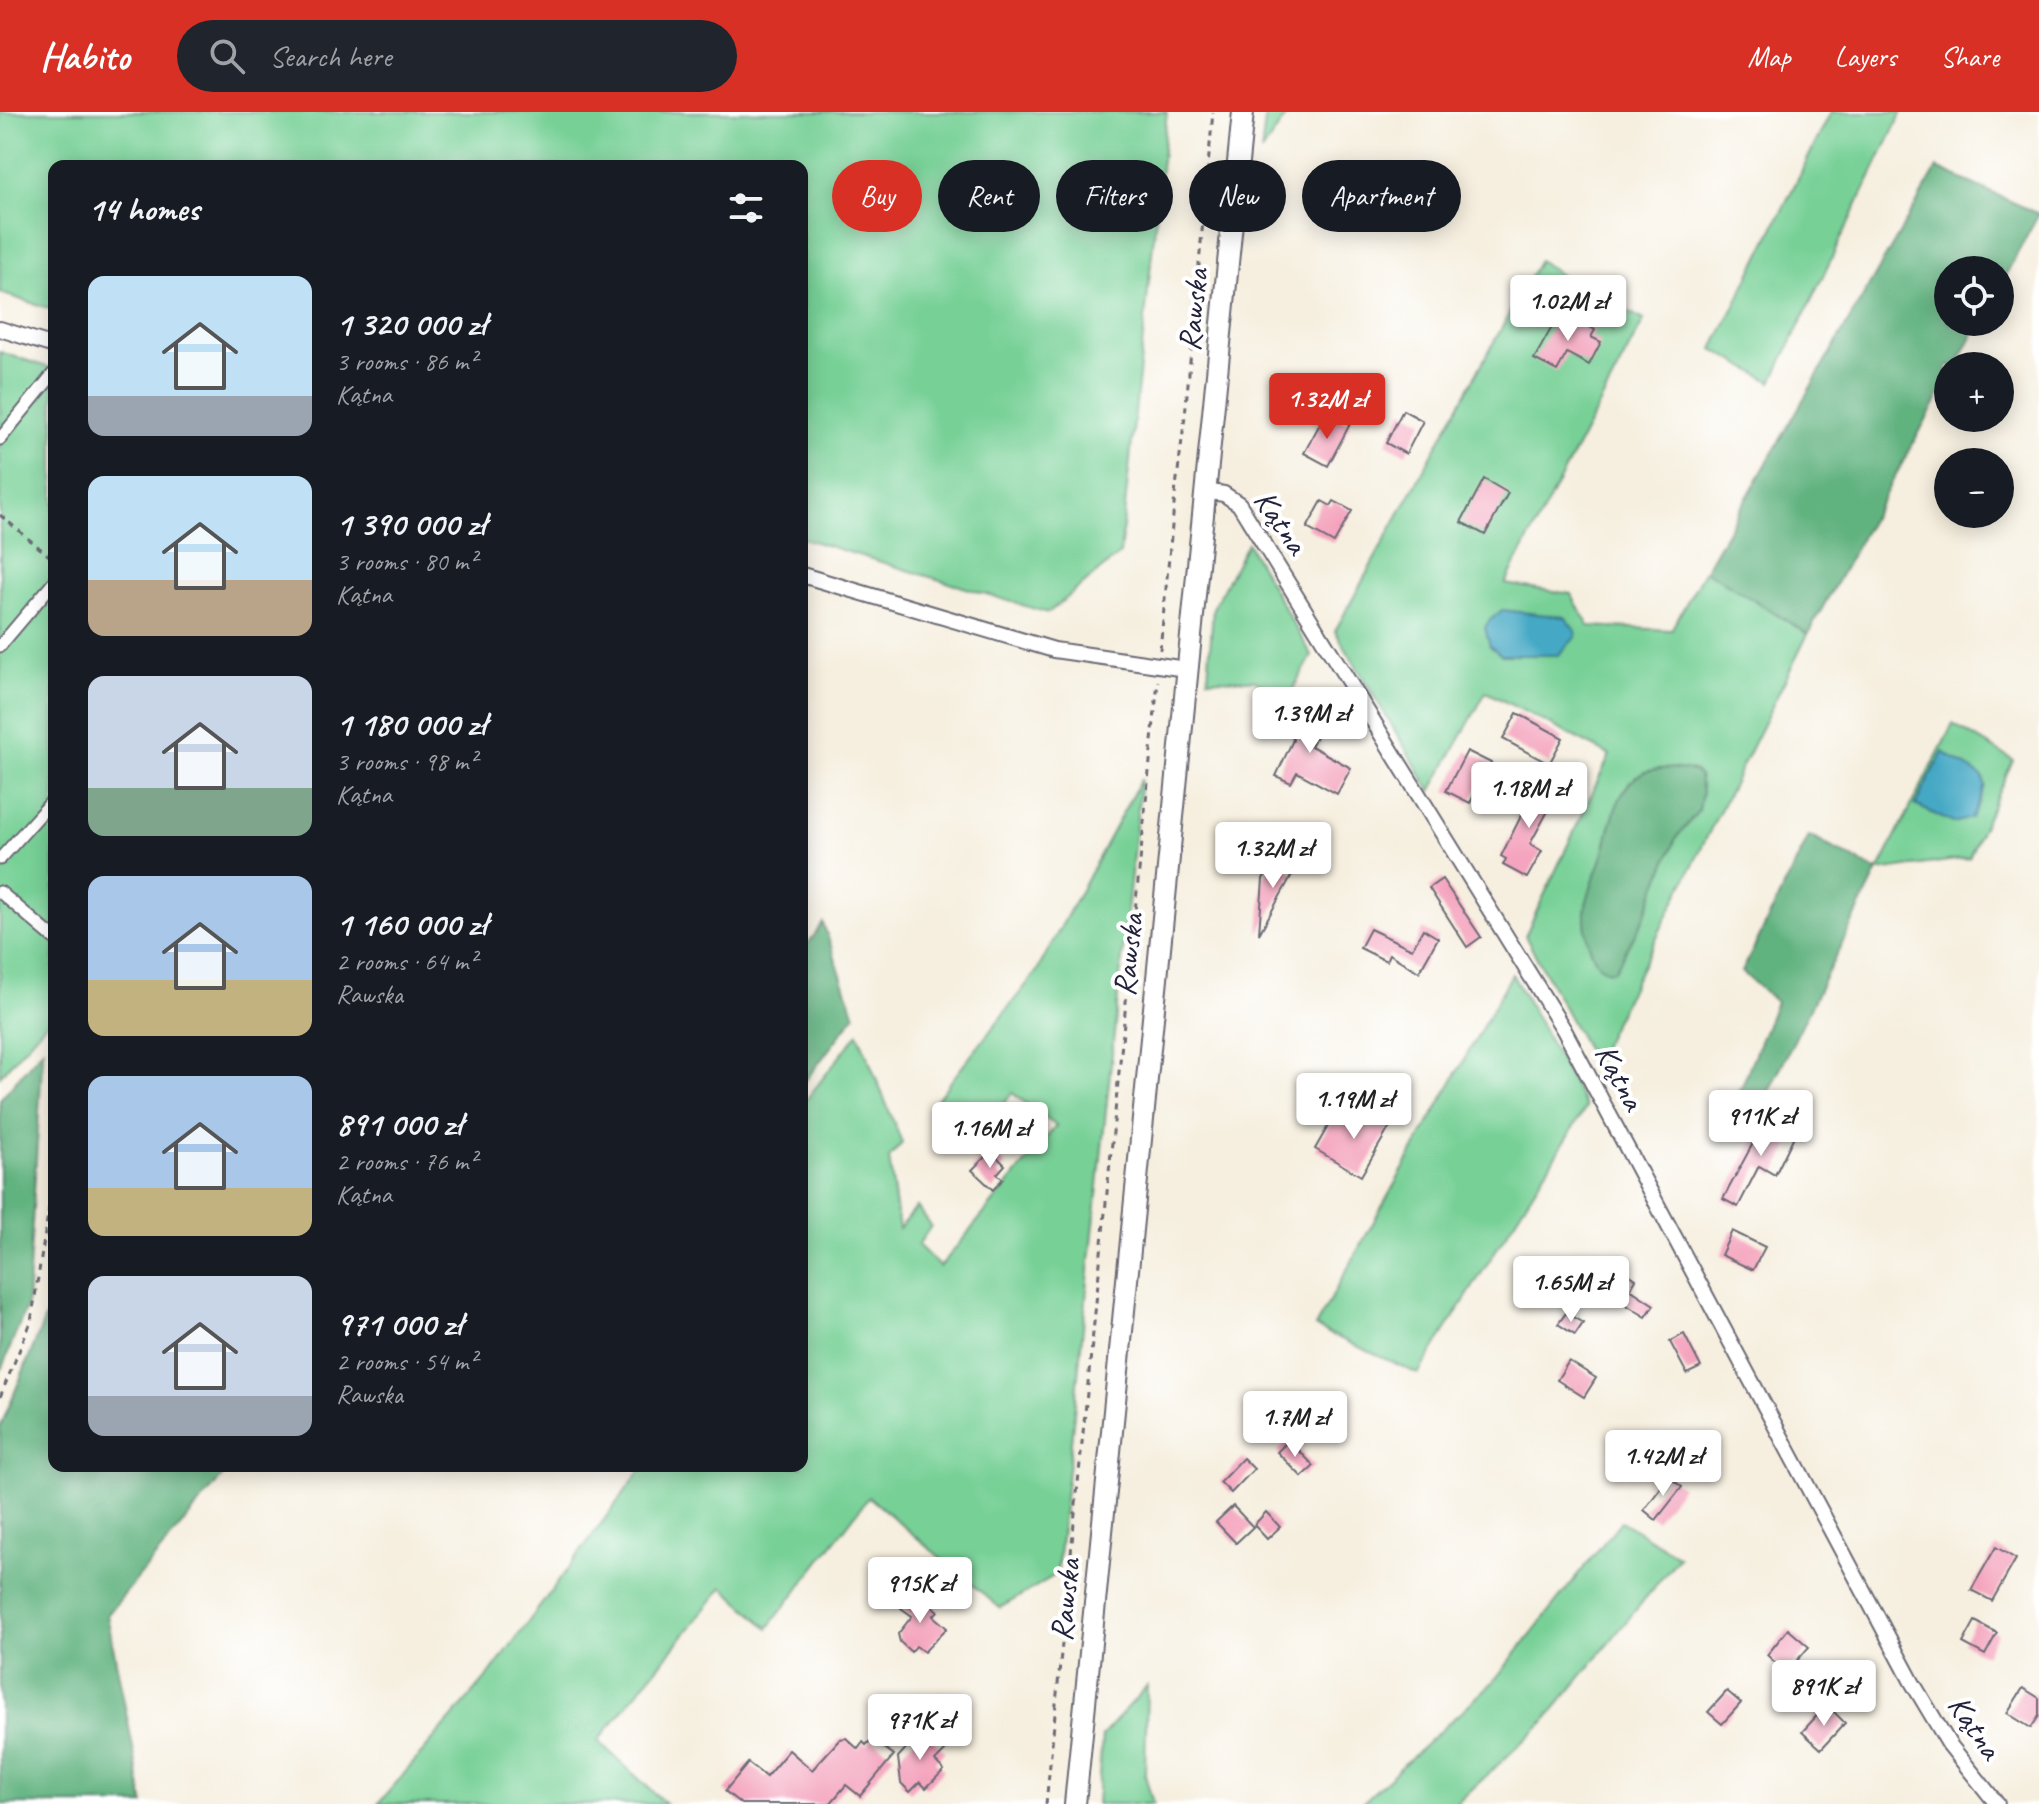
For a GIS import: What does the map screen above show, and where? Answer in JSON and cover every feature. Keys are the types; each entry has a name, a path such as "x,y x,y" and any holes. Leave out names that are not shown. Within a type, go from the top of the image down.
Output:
{"main road":[{"name":"Rawska","path":"1075,1804 1243,112"}],"street":[{"path":"0,329 48,344"},
{"path":"0,439 48,380"},
{"name":"Kątna","path":"1204,491 1224,494 1239,504 1564,1030 1912,1682 1949,1744 1997,1804"},
{"path":"808,577 1054,650 1186,669"},
{"path":"0,646 48,589"},
{"path":"0,859 48,806"},
{"path":"0,892 48,933"}],"path":[{"path":"1046,1804 1213,112"},
{"path":"0,515 48,555"},
{"path":"0,1397 31,1322 48,1214"}],"green space":[{"path":"0,112 1167,112 1162,160 1056,160 1056,232 1154,232 1120,554 1048,613 808,540 808,160 48,160 48,308 0,293"},
{"path":"1266,112 1289,112 1261,153"},
{"path":"1831,112 1902,112 1772,382 1713,349"},
{"path":"1937,168 2039,214 2014,260 2014,256 1934,256 1934,336 1972,336 1964,352 1934,352 1934,405 1808,634 1705,570"},
{"path":"1539,260 1566,279 1644,320 1505,584 1571,594 1589,626 1671,630 1705,570 1808,634 1594,1063 1525,936 1610,755 1486,692 1431,791 1335,631"},
{"path":"0,352 48,367 48,1021 0,1076"},
{"path":"1247,543 1312,656 1287,699 1255,680 1208,679 1213,608"},
{"path":"1953,724 2013,760 1969,858 1878,871"},
{"path":"1670,768 1694,771 1699,776 1702,792 1699,810 1676,838 1643,920 1615,970 1607,970 1595,959 1588,940 1585,912 1590,889 1614,813 1628,785 1642,773"},
{"path":"1141,779 1057,1574 1000,1608 869,1497 768,1628 723,1587 598,1741 666,1804 378,1804 489,1675 640,1472 808,1472 808,1097 858,1033 902,1143 889,1158 899,1229 917,1207 931,1226 918,1245 940,1267 1056,1126 1012,1093 977,1136 930,1108 1037,971"},
{"path":"1809,836 1878,871 1761,1107 1739,1093 1776,1002 1742,972"},
{"path":"823,923 855,1015 808,1077 808,944"},
{"path":"1512,974 1586,1107 1418,1374 1315,1327"},
{"path":"43,1049 27,1305 0,1373 0,1099"},
{"path":"46,1316 48,1472 226,1472 107,1615 144,1804 0,1804 0,1428"},
{"path":"1621,1521 1679,1557 1545,1721 1456,1804 1361,1804 1493,1682"},
{"path":"1147,1686 1145,1775 1153,1804 1097,1804 1102,1736"}],"water":[{"path":"1502,610 1565,617 1575,630 1576,637 1558,655 1501,655 1490,646 1485,628"},
{"path":"1943,752 1983,777 1985,786 1972,818 1953,823 1915,805"}],"building":[{"path":"1561,311 1595,330 1591,337 1601,342 1589,365 1567,353 1557,371 1534,359"},
{"path":"1403,410 1423,421 1406,454 1386,443"},
{"path":"1337,417 1350,424 1328,466 1304,453 1322,420 1333,426"},
{"path":"1484,479 1508,493 1485,535 1461,522"},
{"path":"1322,501 1331,506 1334,501 1352,511 1334,543 1307,528"},
{"path":"1297,706 1324,721 1311,746 1351,768 1337,794 1297,772 1291,783 1276,776 1293,740 1286,717 1292,716"},
{"path":"1517,713 1563,738 1549,764 1503,739"},
{"path":"1467,751 1491,763 1470,803 1446,791"},
{"path":"1540,778 1560,789 1530,844 1542,851 1527,878 1503,865 1506,859 1501,856"},
{"path":"1273,862 1293,873 1259,934 1263,879"},
{"path":"1442,879 1481,937 1467,947 1429,888"},
{"path":"1370,929 1412,949 1423,929 1438,938 1419,972 1389,954 1386,961 1360,948"},
{"path":"1370,1110 1392,1123 1361,1176 1315,1149 1335,1114 1359,1128"},
{"path":"1767,1117 1796,1132 1775,1175 1759,1166 1738,1207 1723,1199"},
{"path":"991,1151 1005,1165 997,1174 1003,1179 993,1190 972,1170"},
{"path":"1732,1231 1765,1247 1753,1270 1721,1255"},
{"path":"1609,1261 1636,1279 1630,1289 1654,1305 1646,1317 1594,1285"},
{"path":"1566,1313 1583,1323 1575,1335 1558,1324"},
{"path":"1684,1334 1701,1367 1687,1374 1670,1342"},
{"path":"1569,1361 1596,1378 1584,1397 1557,1380"},
{"path":"1289,1440 1314,1466 1302,1477 1277,1452"},
{"path":"1243,1458 1254,1469 1231,1493 1220,1482"},
{"path":"1669,1477 1682,1487 1656,1520 1644,1510"},
{"path":"1233,1506 1253,1527 1236,1543 1216,1522"},
{"path":"1266,1512 1280,1527 1267,1539 1254,1525"},
{"path":"1996,1547 2016,1559 1992,1601 1971,1590"},
{"path":"914,1592 938,1611 933,1616 947,1628 924,1652 916,1646 911,1652 900,1642 898,1634 912,1616 901,1608"},
{"path":"1975,1621 1997,1633 1985,1655 1963,1643"},
{"path":"1788,1629 1809,1647 1786,1673 1767,1655"},
{"path":"2023,1688 2039,1698 2039,1716 2031,1728 2007,1713"},
{"path":"1727,1691 1741,1703 1722,1724 1708,1712"},
{"path":"1831,1709 1845,1723 1821,1749 1802,1732 1822,1710 1826,1714"},
{"path":"923,1730 945,1751 935,1761 944,1770 926,1788 920,1782 910,1792 901,1783 898,1757"},
{"path":"846,1738 858,1749 863,1742 866,1745 872,1739 894,1755 860,1796 846,1785 830,1804 741,1804 725,1791 748,1763 766,1777 789,1750 812,1770 840,1739"}]}
